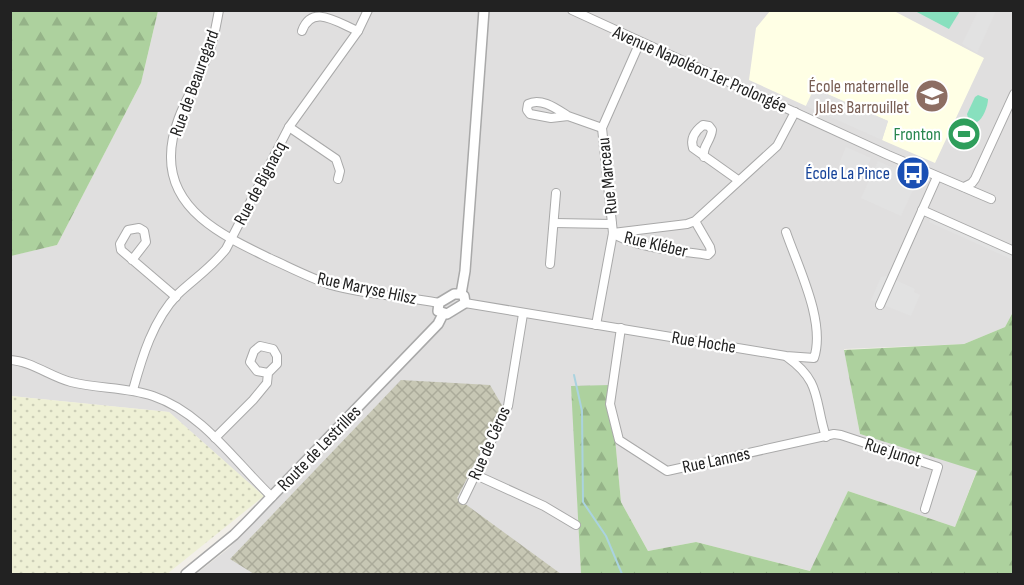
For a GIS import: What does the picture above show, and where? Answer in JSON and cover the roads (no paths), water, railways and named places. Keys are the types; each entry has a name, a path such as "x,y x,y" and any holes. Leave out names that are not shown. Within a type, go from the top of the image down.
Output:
{"street":[{"name":"Rue de Beauregard","path":"219,10 209,53 177,122 171,157 178,188 187,204 211,227 231,239"},
{"name":"Rue de Bignacq","path":"133,390 151,335 176,297 194,278 217,260 231,239 289,127 358,31 368,10"},
{"path":"461,294 454,294 439,303 438,311 447,314 465,303 464,296 461,294 465,270 484,10"},
{"name":"Avenue Napoléon 1er Prolongée","path":"572,10 937,177 992,199"},
{"path":"302,31 306,20 314,15 358,31"},
{"name":"Rue Marceau","path":"596,325 612,228 602,128 640,42"},
{"path":"964,187 975,179 1012,99"},
{"name":"Rue Kléber","path":"612,228 687,224 695,221 777,146 795,112"},
{"name":"Rue Marceau","path":"568,116 602,128"},
{"name":"Rue de Bignacq","path":"289,127 336,159 340,171 339,179"},
{"path":"704,157 738,180"},
{"path":"880,305 937,177"},
{"path":"550,264 556,192"},
{"path":"922,210 1014,251"},
{"name":"Rue Kléber","path":"612,228 621,239 634,243 708,255 711,252 710,247 695,221"},
{"name":"Rue Marceau","path":"554,223 612,228"},
{"name":"Rue Hoche","path":"465,303 786,356 814,358 818,346 813,310 786,232"},
{"name":"Rue Maryse Hilsz","path":"231,239 296,271 332,285 439,303"},
{"path":"132,260 176,297"},
{"name":"Route de Lestrilles","path":"186,574 234,536 438,324 443,314"},
{"name":"Rue de Céros","path":"463,500 508,406 523,314"},
{"name":"Rue Lannes","path":"621,328 610,404 619,440 668,471 841,435"},
{"path":"786,356 807,374 813,383 826,437"},
{"path":"10,360 62,380 82,385 133,390 171,404 215,438 272,497"},
{"path":"215,438 267,383 268,373"},
{"name":"Rue Junot","path":"841,435 938,467 925,509"},
{"path":"476,475 544,506 576,525"}],"waterway":[{"path":"574,375 582,411 583,502 606,536 622,574"}],"place":[{"name":"École maternelle Jules Barrouillet","path":"932,96"},
{"name":"Fronton","path":"964,134"},
{"name":"École La Pince","path":"913,173"}]}
